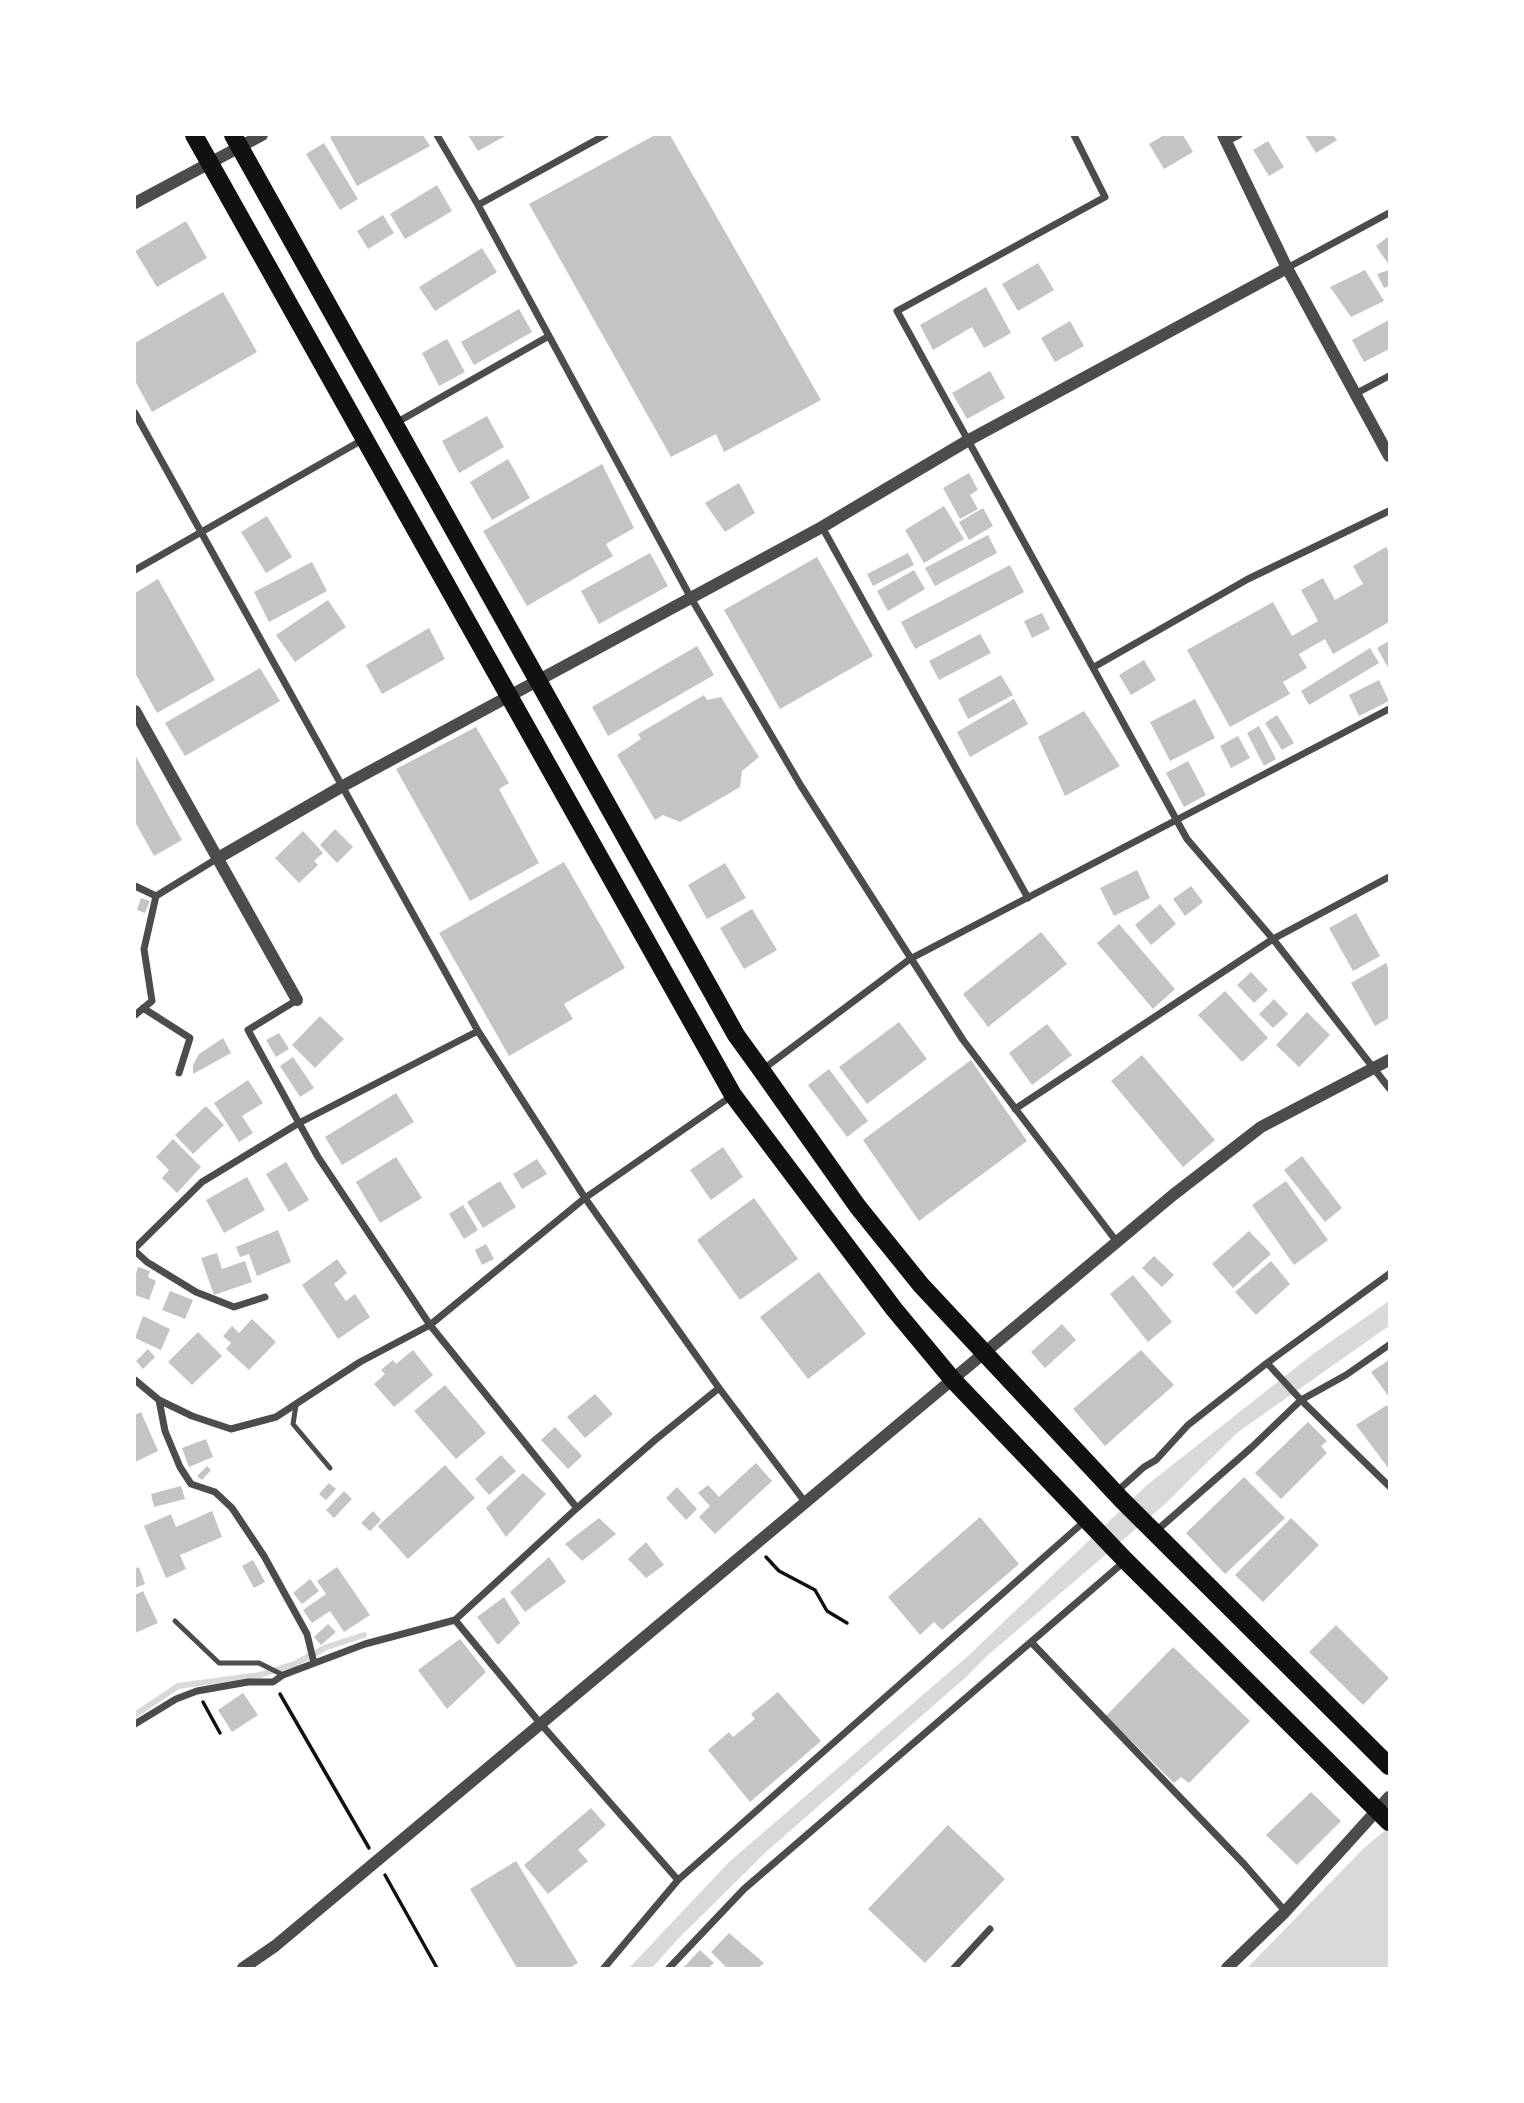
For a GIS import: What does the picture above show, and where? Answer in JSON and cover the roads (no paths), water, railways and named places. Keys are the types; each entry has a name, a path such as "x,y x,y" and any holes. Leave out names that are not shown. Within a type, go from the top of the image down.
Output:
{"highway":[{"path":"194,135 733,1095 894,1310 953,1380 1121,1555 1386,1812"},
{"path":"236,141 736,1035 858,1207 921,1285 1118,1496 1389,1766"}],"street":[{"path":"135,202 209,163 236,141 262,135"},
{"path":"437,135 478,205 691,598 801,786 963,1040 1117,1242"},
{"path":"478,205 605,135"},
{"path":"1074,135 1105,197 897,311 1187,839 1273,939 1389,1088"},
{"path":"1230,137 1287,268 1389,456"},
{"path":"135,1015 152,1001 144,949 156,896 341,788 822,527 967,441 1389,213"},
{"path":"394,424 549,336"},
{"path":"1355,394 1389,376"},
{"path":"135,413 478,1031 585,1198 719,1388 805,1502"},
{"path":"135,570 364,439"},
{"path":"1094,667 1248,579 1389,511"},
{"path":"822,527 1028,898"},
{"path":"762,1071 910,959 1389,709"},
{"path":"135,710 296,1000 248,1030 299,1123 318,1157 430,1325 577,1508"},
{"path":"1015,1109 1273,939 1389,877"},
{"path":"135,886 156,896"},
{"path":"143,1008 190,1038 179,1073"},
{"path":"265,1297 234,1307 196,1292 147,1262 135,1250 202,1182 299,1123 478,1031"},
{"path":"243,1968 275,1946 953,1380 983,1352 1261,1127 1389,1060"},
{"path":"135,1380 159,1400 192,1416 231,1429 276,1417 360,1362 430,1325 585,1198 733,1095"},
{"path":"1118,1496 1188,1425 1267,1363 1389,1274"},
{"path":"1150,1529 1252,1447 1301,1400 1346,1376 1389,1345"},
{"path":"1267,1363 1389,1486"},
{"path":"135,1724 176,1699 197,1691 248,1682 273,1682 283,1675 365,1644 455,1620 577,1508 719,1388"},
{"path":"159,1400 165,1431 180,1467 191,1484 215,1492 232,1507 264,1556 307,1634 314,1663"},
{"path":"604,1968 678,1880 1089,1523"},
{"path":"669,1968 744,1889 1031,1643 1121,1555"},
{"path":"455,1620 540,1723 678,1880"},
{"path":"1031,1643 1286,1911"},
{"path":"1227,1968 1386,1812"},
{"path":"954,1968 990,1928"}],"lane":[{"path":"296,1405 293,1424 330,1468"},
{"path":"175,1621 219,1663 258,1663 283,1675"}],"waterway":[{"path":"135,1715 178,1686 260,1675 364,1635"}]}
